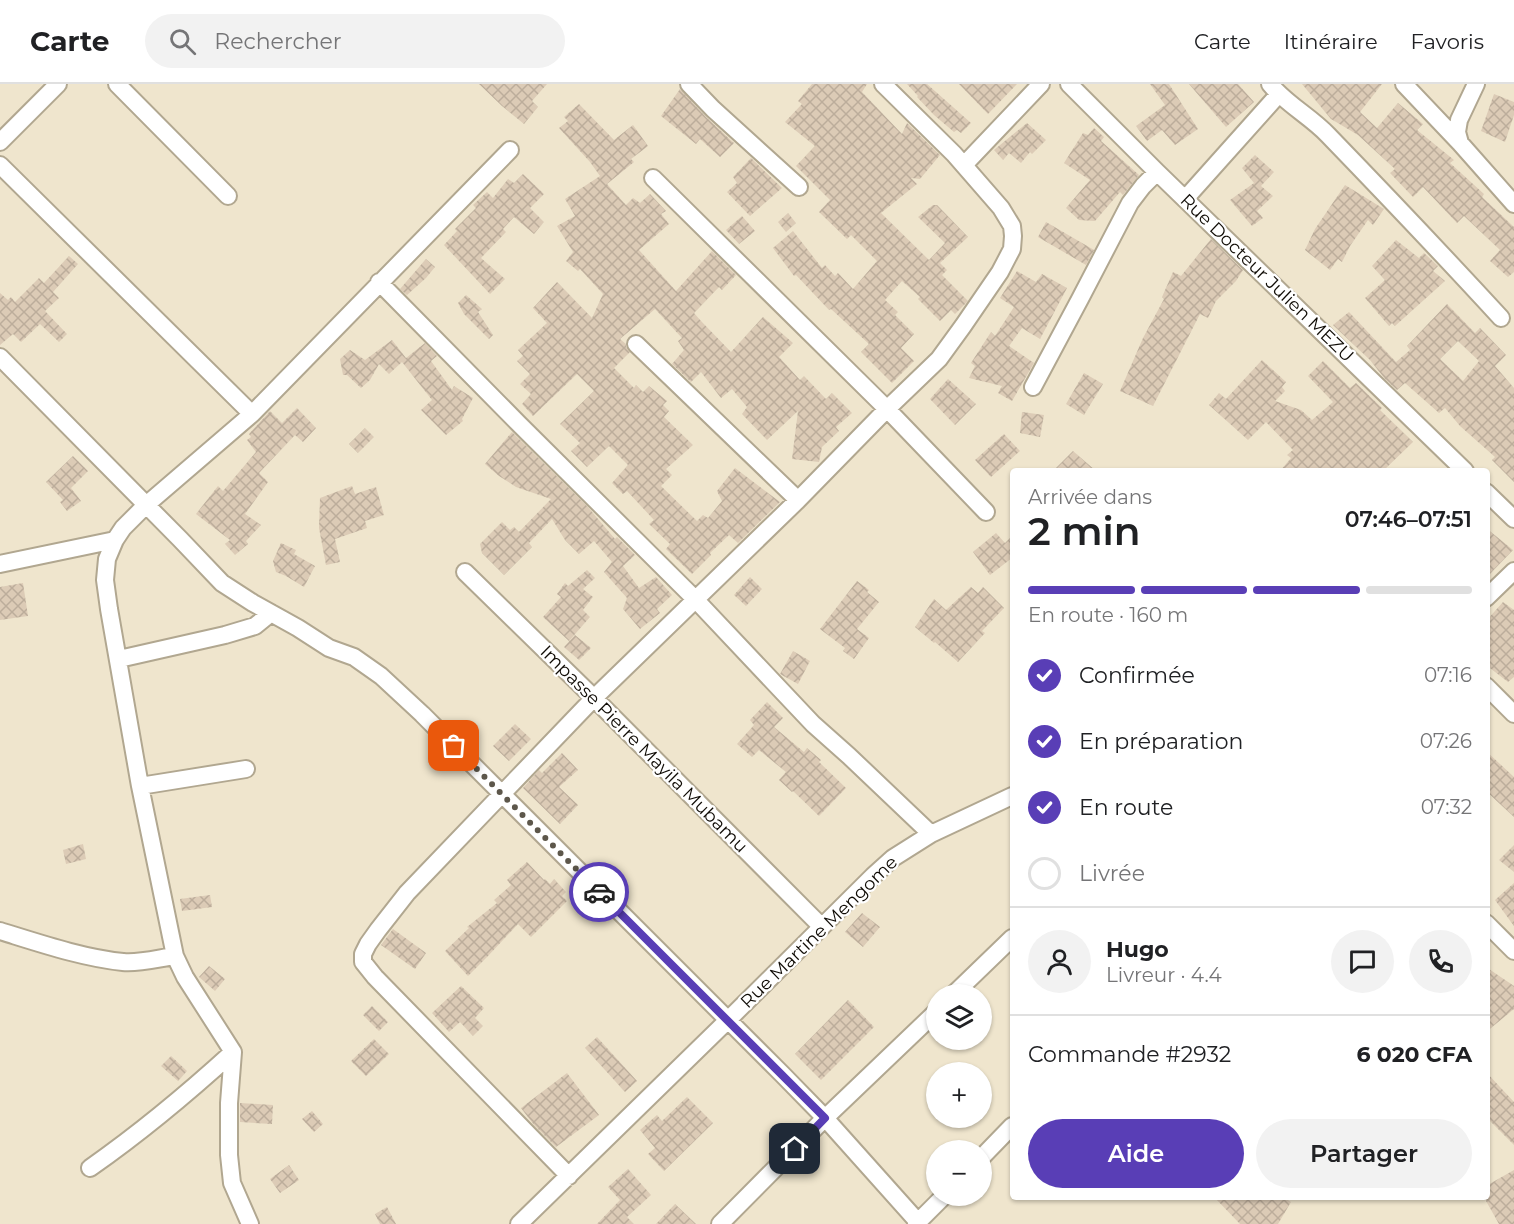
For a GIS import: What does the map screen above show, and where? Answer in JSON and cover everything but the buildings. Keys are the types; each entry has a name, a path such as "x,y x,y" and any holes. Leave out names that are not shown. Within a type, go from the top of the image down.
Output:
{"street":[{"path":"0,142 58,84"},
{"path":"117,84 228,196"},
{"path":"689,84 713,109 799,187"},
{"path":"569,1176 375,977 362,959 368,944 406,893 594,698 939,359 1000,272 1012,249 1012,226 1001,208 964,165 883,84"},
{"path":"964,165 1041,84"},
{"name":"Rue Docteur Julien MEZU","path":"1069,84 1462,468"},
{"path":"1404,84 1514,204"},
{"path":"1460,143 1457,132 1459,120 1476,84"},
{"path":"1185,199 1274,89 1325,132 1501,318"},
{"path":"250,1224 232,1183 229,1155 229,1103 233,1052 184,977 175,956 140,786 105,580 107,559 123,528 146,505 252,414 510,150"},
{"path":"0,165 252,414"},
{"path":"1032,387 1130,203 1157,172"},
{"path":"653,178 887,408 986,512"},
{"path":"379,282 695,599 813,724 931,834"},
{"path":"636,345 798,500"},
{"path":"0,357 222,583 329,648 354,657 381,676 422,714 825,1118 917,1223 934,1206"},
{"path":"1490,496 1514,519"},
{"path":"0,564 115,540"},
{"path":"1490,594 1514,571"},
{"name":"Impasse Pierre Mayila Mubamu","path":"465,572 822,927"},
{"path":"119,659 225,636 255,626 271,613"},
{"path":"1490,690 1514,714"},
{"path":"140,786 246,769"},
{"name":"Rue Martine Mengome","path":"519,1224 893,858 931,834 1010,797"},
{"path":"1490,927 1514,951"},
{"path":"0,931 56,948 126,963 175,956"},
{"path":"964,984 1010,940"},
{"path":"720,1224 825,1118 926,1022"},
{"path":"90,1168 195,1086 233,1052"},
{"path":"992,1147 1010,1128"}],"way so far":[{"path":"454,746 599,892"}],"route":[{"path":"599,892 825,1118 795,1149"}]}
